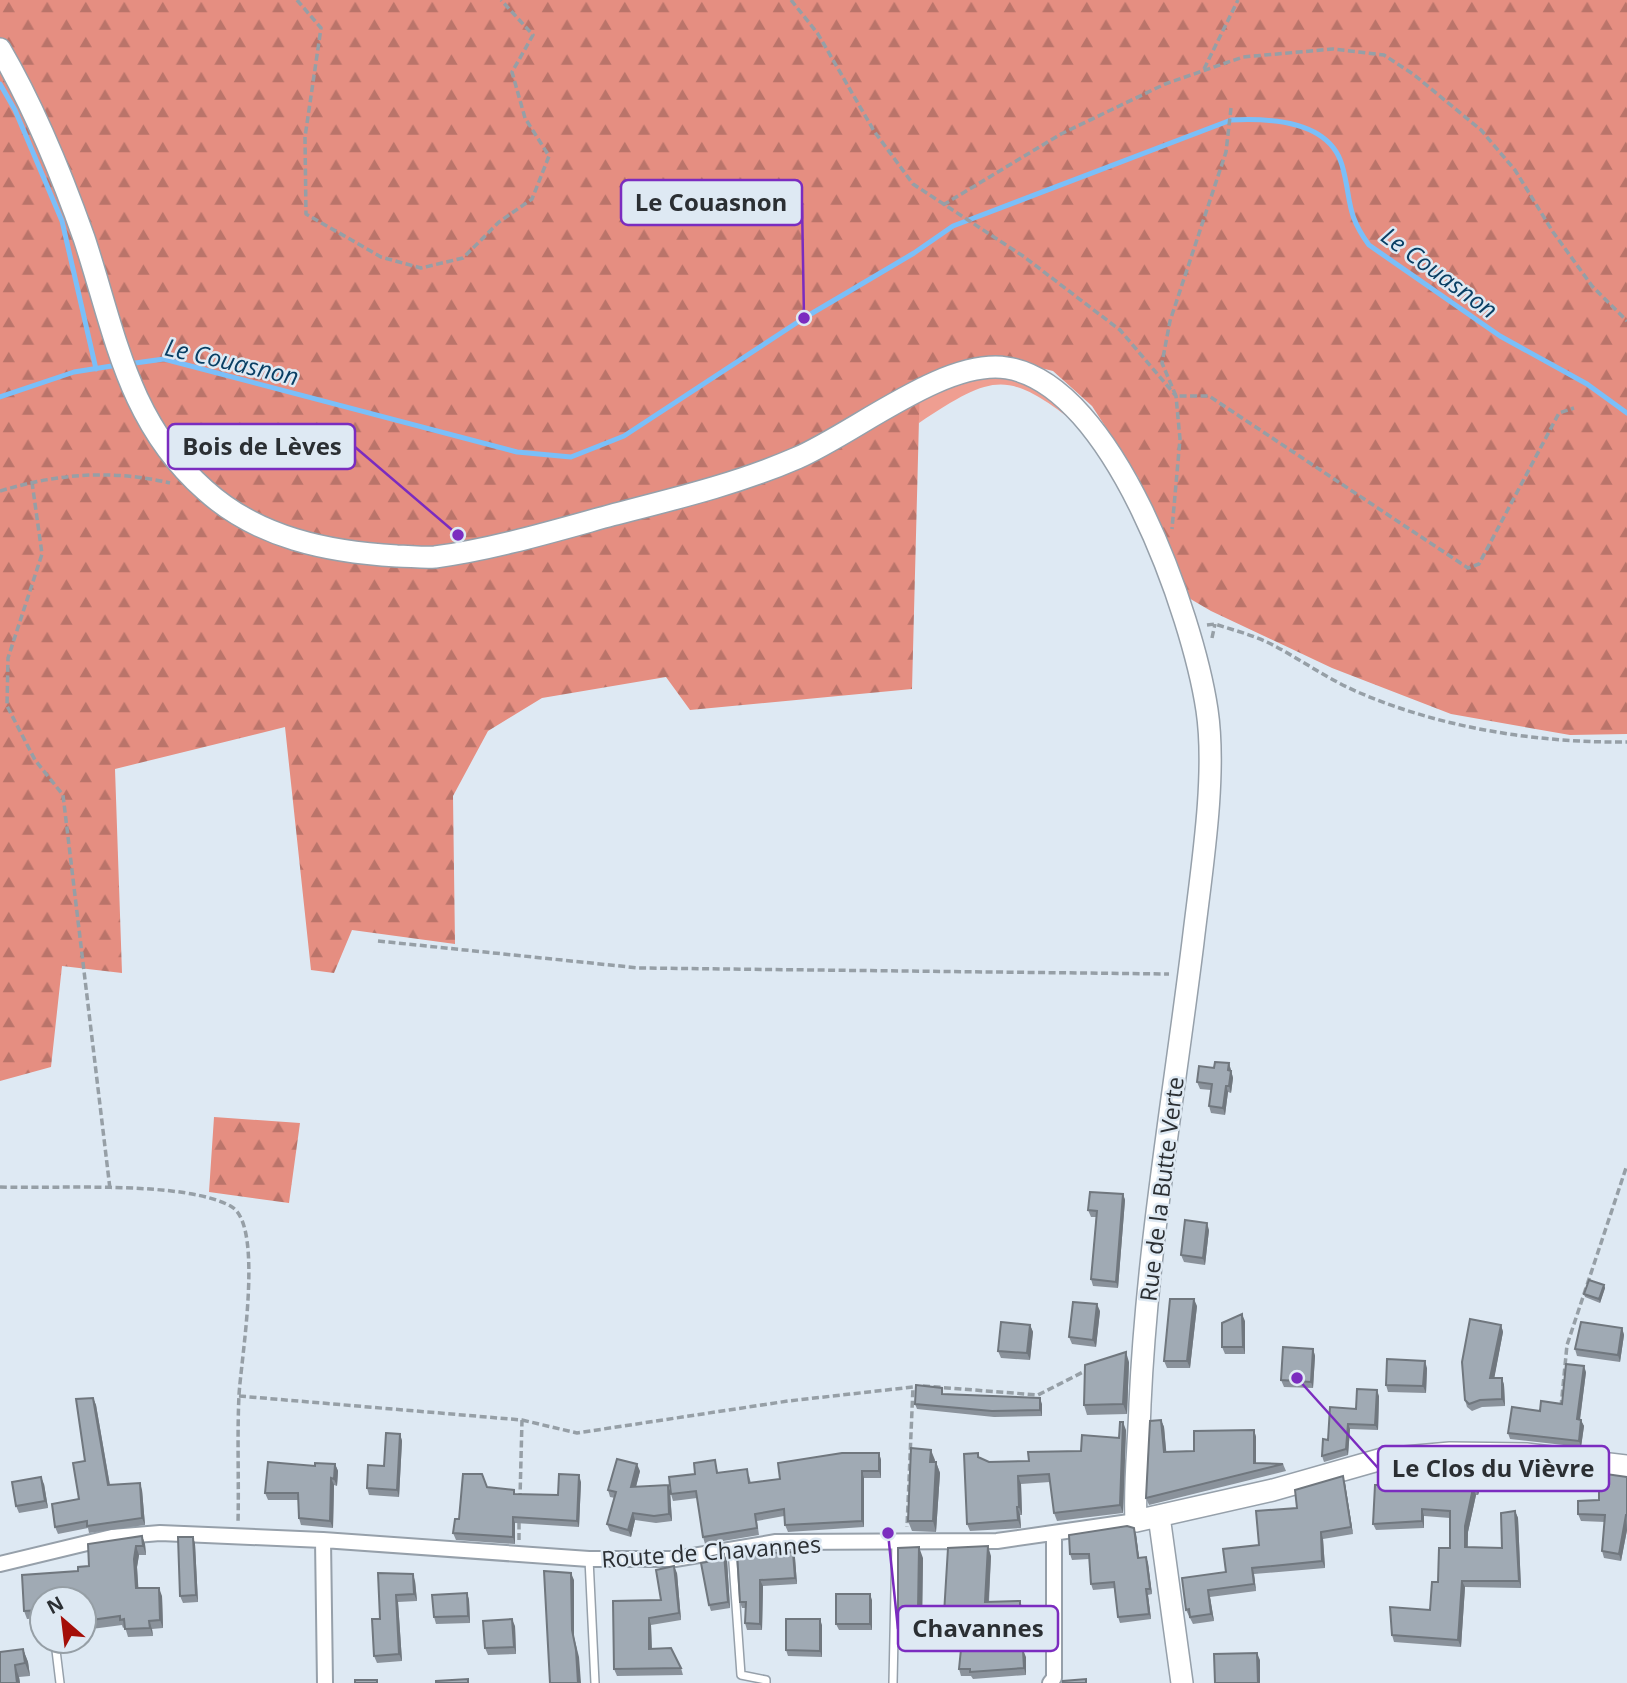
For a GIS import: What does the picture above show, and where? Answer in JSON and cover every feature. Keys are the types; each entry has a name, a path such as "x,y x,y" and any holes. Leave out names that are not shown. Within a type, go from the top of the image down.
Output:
{"street":[{"name":"Rue de la Butte Verte","path":"0,49 24,92 64,182 127,379 148,423 170,455 206,492 237,515 281,536 349,553 431,558 552,531 714,488 795,459 853,430 909,394 962,372 1004,367 1045,380 1085,416 1129,484 1188,628 1208,715 1210,759 1203,858 1159,1192 1143,1348 1136,1521"},
{"name":"Route de Chavannes","path":"0,1564 113,1537 160,1534 238,1535 589,1559 675,1559 776,1542 997,1541 1160,1516 1273,1490 1382,1459 1450,1453 1527,1454 1627,1466"},
{"path":"1160,1516 1182,1683"},
{"path":"1050,1683 1054,1678 1054,1533"},
{"path":"323,1540 325,1683"}],"lane":[{"path":"893,1683 901,1542"},
{"path":"732,1548 741,1675 766,1680 766,1683"},
{"path":"589,1559 595,1683"},
{"path":"57,1655 60,1683"}],"path":[{"path":"297,0 321,28 305,137 306,214 381,257 421,268 463,258 499,222 532,199 548,156 525,118 512,72 533,35 501,0"},
{"path":"791,0 818,34 874,131 913,184 1023,256 1120,330 1176,396 1209,396 1468,568 1479,565 1559,414 1574,408"},
{"path":"1203,71 1238,0"},
{"path":"943,205 1062,134 1165,84 1244,57 1333,49 1384,55 1413,74 1480,130 1515,170 1553,232 1592,286 1627,321"},
{"path":"1172,534 1180,439 1176,396 1162,363 1170,321 1226,152 1231,108"},
{"path":"0,491 32,482 80,474 158,480 206,492"},
{"path":"32,482 42,554 8,658 7,706 35,760 63,795 110,1189"},
{"path":"1188,628 1215,624 1267,642 1358,692 1427,719 1508,733 1597,743 1627,742"},
{"path":"378,941 639,968 1189,974"},
{"path":"1560,1417 1567,1345 1627,1165"},
{"path":"0,1186 172,1190 207,1197 234,1208 244,1225 249,1260 239,1396 238,1535"},
{"path":"239,1396 522,1420 577,1433 788,1401 914,1387 1038,1395 1096,1364"},
{"path":"901,1542 914,1387"},
{"path":"520,1500 522,1420"},
{"path":"518,1554 519,1514"}],"shaded area":[{"path":"1005,376 1043,389 1082,428 1036,396 1018,387 1002,385 985,387 967,394 919,423 919,400 954,382"}],"green space":[{"path":"0,0 1627,0 1627,734 1570,735 1451,714 1332,668 1211,611 1182,594 1138,477 1092,406 1053,371 995,357 955,366 920,381 912,689 690,710 666,677 542,698 488,731 453,796 455,944 352,930 334,973 311,970 285,727 115,769 122,973 62,966 51,1067 0,1081"},
{"path":"214,1117 300,1123 289,1203 209,1192"}],"building":[{"path":"1215,1062 1229,1063 1228,1070 1231,1071 1223,1108 1209,1106 1212,1084 1197,1082 1199,1066 1214,1068"},
{"path":"1090,1192 1123,1194 1116,1282 1091,1279 1097,1211 1088,1210"},
{"path":"1185,1220 1207,1223 1203,1258 1181,1255"},
{"path":"1589,1280 1604,1285 1599,1299 1584,1294"},
{"path":"1170,1299 1194,1299 1187,1361 1164,1361"},
{"path":"1073,1302 1097,1304 1093,1340 1069,1337"},
{"path":"1242,1314 1243,1347 1222,1347 1222,1323"},
{"path":"1470,1319 1501,1325 1490,1378 1502,1378 1502,1399 1480,1400 1469,1404 1465,1400 1462,1362"},
{"path":"1001,1322 1030,1325 1027,1353 998,1351"},
{"path":"1581,1322 1622,1328 1618,1355 1575,1349"},
{"path":"1283,1347 1313,1349 1311,1382 1281,1380"},
{"path":"1126,1352 1123,1404 1084,1405 1085,1365"},
{"path":"1387,1359 1425,1361 1423,1386 1386,1385"},
{"path":"1566,1364 1584,1366 1577,1419 1581,1420 1579,1441 1508,1433 1512,1407 1540,1411 1541,1401 1562,1404"},
{"path":"916,1385 942,1388 942,1394 1040,1398 1040,1410 992,1411 915,1404"},
{"path":"1357,1389 1377,1390 1375,1425 1348,1424 1346,1449 1322,1456 1323,1439 1328,1440 1330,1407 1356,1409"},
{"path":"93,1398 108,1485 140,1483 142,1518 87,1526 87,1521 55,1527 52,1504 79,1499 73,1463 85,1461 76,1399"},
{"path":"1161,1420 1164,1452 1194,1451 1194,1431 1254,1430 1254,1463 1283,1464 1146,1498 1150,1421"},
{"path":"1120,1422 1123,1422 1120,1505 1054,1513 1049,1474 1018,1476 1018,1520 967,1524 964,1454 978,1453 978,1457 989,1462 1029,1461 1028,1452 1081,1451 1082,1435 1119,1438"},
{"path":"386,1433 400,1434 397,1490 367,1488 368,1465 384,1466"},
{"path":"911,1448 931,1450 930,1462 936,1462 933,1521 908,1521"},
{"path":"842,1453 879,1453 879,1471 862,1471 862,1521 785,1525 784,1509 755,1514 757,1528 703,1537 696,1491 671,1494 669,1477 695,1474 694,1463 715,1460 717,1473 747,1469 749,1483 780,1479 778,1463"},
{"path":"617,1459 637,1464 631,1487 668,1485 669,1514 654,1516 633,1513 628,1530 607,1524 616,1492 608,1490"},
{"path":"1484,1460 1476,1488 1473,1488 1465,1526 1465,1547 1502,1548 1501,1513 1515,1511 1519,1581 1462,1581 1458,1640 1392,1635 1390,1607 1430,1610 1432,1582 1438,1582 1439,1548 1450,1548 1450,1511 1422,1509 1422,1521 1373,1524 1375,1485 1402,1485 1402,1464"},
{"path":"268,1462 315,1466 315,1463 335,1464 334,1479 331,1478 330,1521 299,1518 298,1493 265,1493"},
{"path":"1599,1473 1627,1477 1627,1515 1619,1554 1602,1551 1605,1515 1578,1514 1578,1501 1599,1500"},
{"path":"463,1474 482,1474 487,1487 514,1490 514,1494 558,1495 559,1474 579,1475 577,1521 513,1517 513,1537 453,1533 455,1519 459,1519"},
{"path":"1343,1476 1351,1527 1321,1532 1322,1561 1252,1568 1254,1584 1208,1590 1211,1614 1190,1617 1189,1609 1186,1610 1182,1578 1226,1572 1223,1549 1259,1545 1256,1511 1297,1508 1295,1490"},
{"path":"41,1477 45,1501 16,1506 12,1482"},
{"path":"1127,1526 1134,1528 1138,1558 1146,1557 1150,1589 1146,1589 1149,1614 1118,1617 1114,1582 1091,1584 1089,1554 1070,1554 1069,1535"},
{"path":"142,1536 143,1546 136,1546 134,1559 136,1588 159,1588 160,1620 149,1621 150,1628 125,1629 124,1619 120,1620 120,1616 98,1619 98,1585 28,1585 28,1611 24,1611 22,1575 78,1571 78,1567 89,1566 88,1544"},
{"path":"178,1537 193,1537 196,1595 180,1596"},
{"path":"988,1546 985,1602 1020,1601 1020,1616 954,1618 954,1615 944,1614 948,1548"},
{"path":"919,1547 918,1611 898,1610 898,1548"},
{"path":"760,1548 760,1553 793,1552 795,1578 760,1580 760,1624 745,1623 746,1602 740,1602 737,1552"},
{"path":"724,1554 728,1602 709,1605 701,1563 707,1562 706,1557"},
{"path":"674,1566 679,1613 649,1618 649,1649 671,1648 681,1668 614,1669 613,1601 661,1600 656,1570"},
{"path":"544,1571 571,1573 572,1630 578,1683 550,1683"},
{"path":"378,1573 413,1574 414,1594 396,1595 399,1654 374,1656 372,1619 380,1619"},
{"path":"467,1593 468,1616 434,1617 432,1595"},
{"path":"836,1594 870,1594 870,1624 836,1624"},
{"path":"512,1619 514,1647 485,1648 483,1621"},
{"path":"786,1619 820,1619 820,1651 786,1650"},
{"path":"23,1649 25,1663 15,1665 17,1683 0,1683 0,1652"},
{"path":"961,1649 1023,1650 1024,1668 970,1672 970,1669 959,1669"},
{"path":"1257,1653 1258,1683 1215,1683 1214,1654"},
{"path":"468,1679 468,1683 436,1683 436,1681"},
{"path":"1086,1679 1086,1683 1063,1683 1063,1681"},
{"path":"355,1680 377,1680 377,1683 355,1683"}],"waterway":[{"path":"0,84 15,110 62,221 96,369"},
{"name":"Le Couasnon","path":"128,364 164,359 517,452 571,457 624,436 804,318 914,253 953,226 1231,120 1263,120 1279,121 1311,130 1335,150 1342,165 1356,224 1369,245 1500,336 1587,384 1627,413"},
{"name":"Le Couasnon","path":"0,397 74,372 118,365"}],"place":[{"name":"Le Couasnon","path":"804,318"},
{"name":"Bois de Lèves","path":"458,535"},
{"name":"Le Clos du Vièvre","path":"1297,1378"},
{"name":"Chavannes","path":"888,1533"}]}
